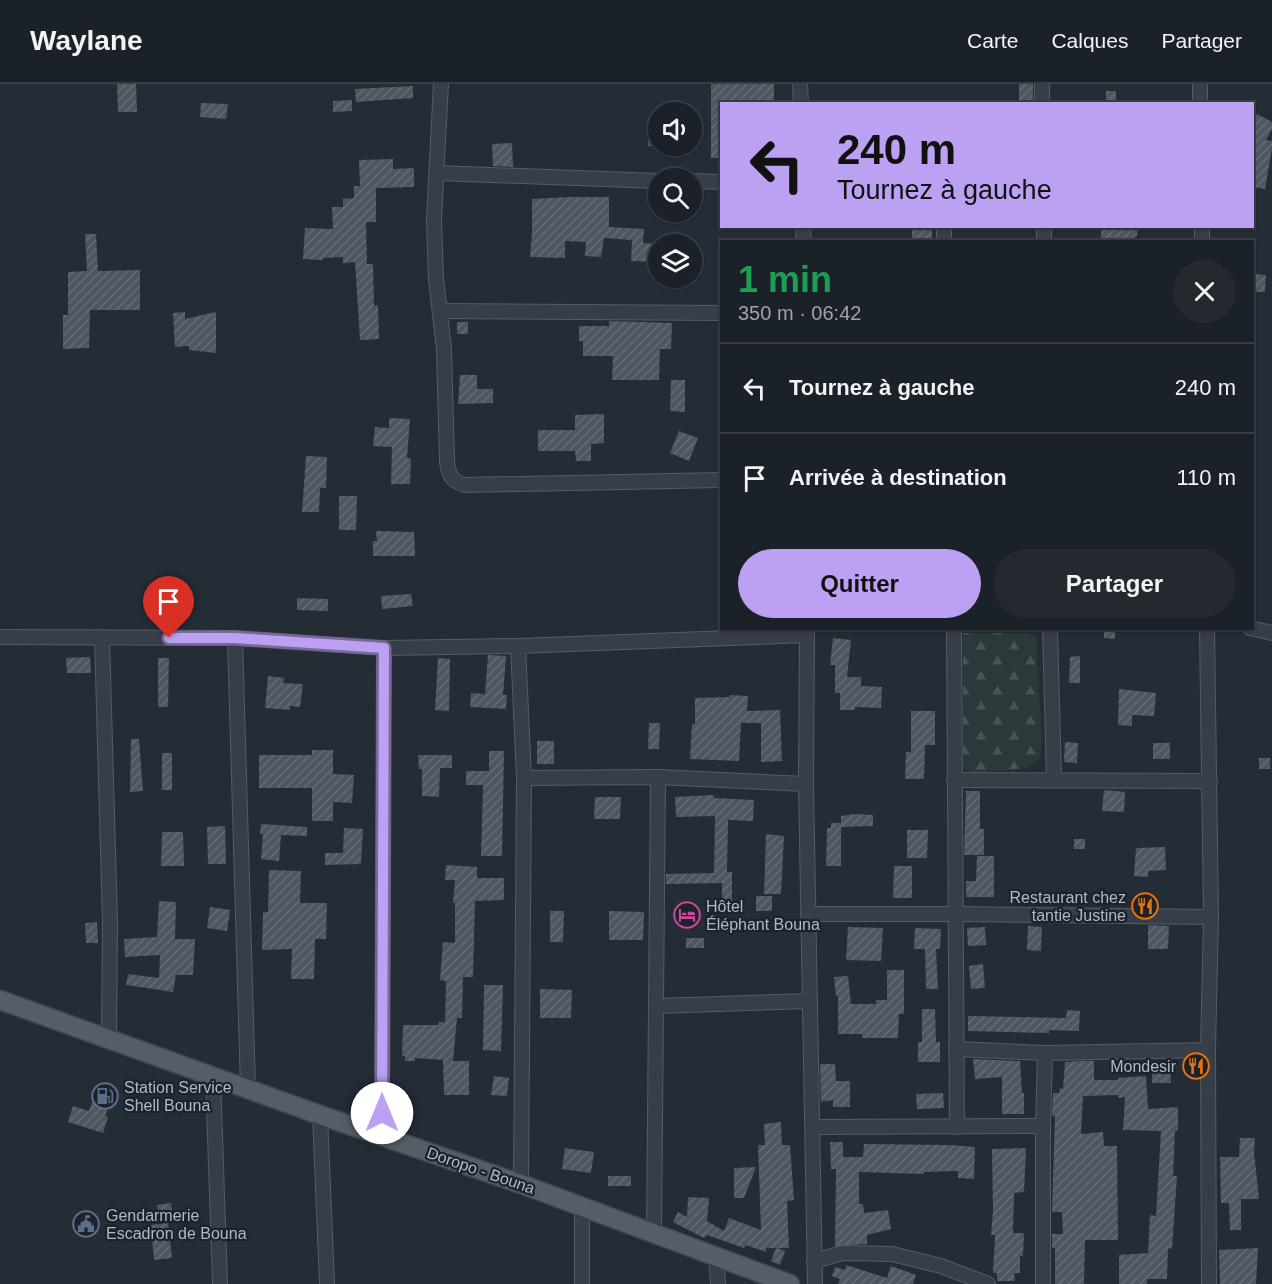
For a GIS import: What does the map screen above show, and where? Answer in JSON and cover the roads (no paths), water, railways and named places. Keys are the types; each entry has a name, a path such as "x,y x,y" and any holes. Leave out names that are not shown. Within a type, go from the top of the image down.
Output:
{"main road":[{"name":"Doropo - Bouna","path":"0,1000 382,1137 521,1184 790,1284"}],"street":[{"path":"441,84 434,249 441,310 448,473 457,483 464,485 720,480"},
{"path":"800,84 801,102"},
{"path":"1041,84 1042,102"},
{"path":"1200,84 1200,102"},
{"path":"437,173 648,181"},
{"path":"702,182 720,182"},
{"path":"441,310 720,313"},
{"path":"1254,629 1272,633"},
{"path":"954,630 957,1127"},
{"path":"1050,630 1054,779"},
{"path":"1207,630 1211,917 1208,1050 1209,1284"},
{"path":"0,637 235,638 384,648 518,646 807,632 806,784 815,1284"},
{"path":"102,637 110,922 109,1040"},
{"path":"235,638 248,1089"},
{"path":"518,646 524,777 521,1184"},
{"path":"382,1137 384,648"},
{"path":"524,777 658,777 806,784"},
{"path":"654,1234 658,777"},
{"path":"954,780 1210,781"},
{"path":"808,914 1211,917"},
{"path":"657,1006 810,1001"},
{"path":"956,1049 1045,1053 1208,1050"},
{"path":"1043,1284 1042,1126 1045,1053"},
{"path":"213,1076 220,1284"},
{"path":"320,1115 327,1284"},
{"path":"813,1127 1042,1126"},
{"path":"582,1207 582,1284"},
{"path":"814,1261 843,1253 892,1254 941,1266 988,1284"},
{"path":"716,1257 718,1284"}],"place":[{"name":"Restaurant chez tantie Justine","path":"1145,906"},
{"name":"Hôtel Éléphant Bouna","path":"687,915"},
{"name":"Mondesir","path":"1196,1066"},
{"name":"Station Service Shell Bouna","path":"105,1096"},
{"name":"Gendarmerie Escadron de Bouna","path":"86,1224"}]}
